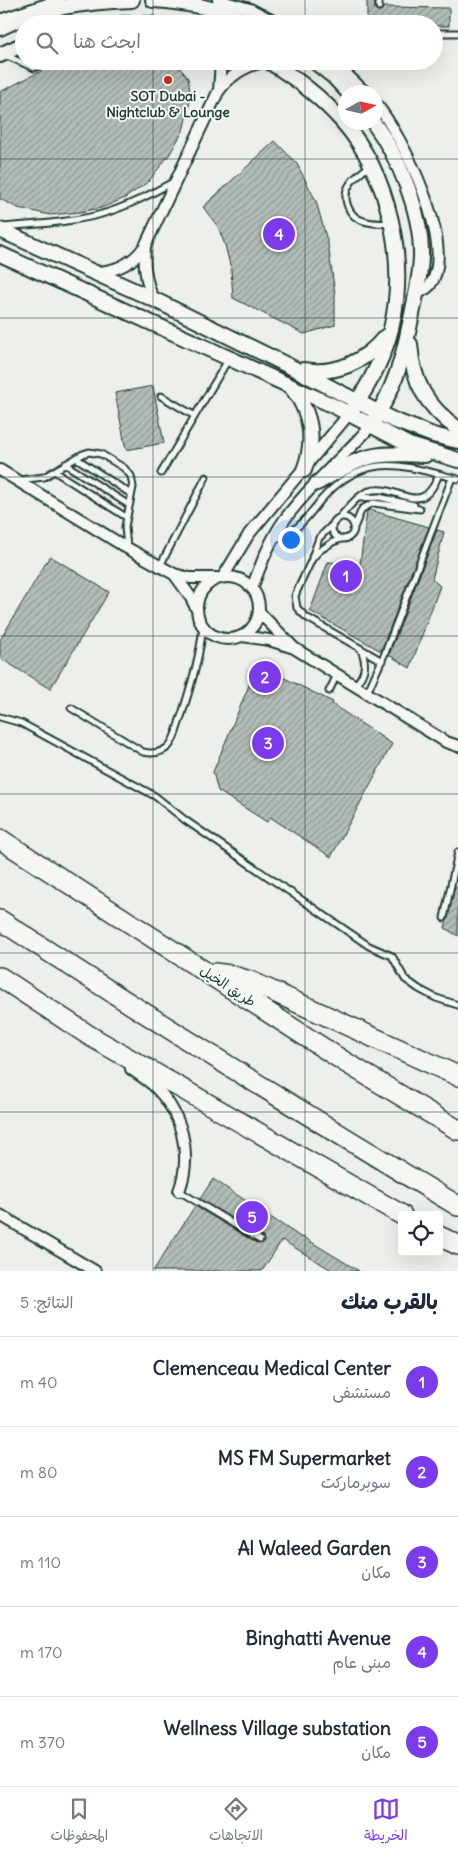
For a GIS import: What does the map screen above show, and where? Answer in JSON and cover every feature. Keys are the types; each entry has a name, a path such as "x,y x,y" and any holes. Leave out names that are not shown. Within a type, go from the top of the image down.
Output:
{"highway":[{"name":"طريق الخيل","path":"0,838 346,1062 458,1130"},
{"path":"0,920 110,992 334,1132 458,1206"},
{"path":"207,972 230,975 250,981 458,1076"},
{"path":"0,977 90,1036 398,1213"},
{"path":"443,1238 458,1245"}],"street":[{"path":"0,20 59,0"},
{"path":"33,15 69,5 132,0"},
{"path":"153,0 178,2 212,9 228,15"},
{"path":"218,0 250,9 262,15"},
{"path":"0,28 15,22"},
{"path":"1,55 15,48"},
{"path":"218,92 220,70"},
{"path":"97,272 116,270 124,266 139,254 145,246 218,92 236,73 242,70"},
{"path":"198,612 199,598 206,586 220,578 249,534 304,470 358,401 378,362 391,328 396,293 396,263 386,202 371,165 343,122 299,80 283,70"},
{"path":"324,70 340,85"},
{"path":"342,70 358,85"},
{"path":"383,114 397,133 415,167 434,223 438,258 437,270 430,285 417,294"},
{"path":"252,588 271,542 284,520 371,426 399,371 417,294 421,256 417,224 410,198 397,162 378,130"},
{"path":"0,228 153,299 379,413 413,428 458,441"},
{"path":"145,246 145,273 153,299"},
{"path":"0,254 291,386 409,444 458,460"},
{"path":"291,367 322,372 352,365 374,349 391,328"},
{"path":"409,328 412,361 421,392 441,415 458,429"},
{"path":"291,386 303,405 310,426 310,448 304,470"},
{"path":"317,483 373,456 395,454 443,456"},
{"path":"0,470 127,548 174,574 190,578 230,576 242,580 252,588 258,599 259,612 254,626 242,636 232,639 218,637 203,626 186,588 174,574"},
{"path":"259,612 294,648"},
{"path":"242,636 268,640 294,648 446,742 458,746"},
{"path":"90,1036 92,1042 152,1084 170,1104 180,1125 185,1147 185,1170 179,1191"},
{"path":"0,1214 95,1271"}],"lane":[{"path":"379,0 380,7"},
{"path":"443,33 458,33"},
{"path":"1,55 15,61"},
{"path":"371,165 350,184 347,190 346,203 353,215 364,222 391,224"},
{"path":"0,228 97,215 122,207 176,181"},
{"path":"161,473 230,358"},
{"path":"161,396 195,416"},
{"path":"17,480 44,476 83,454 95,452 124,468 128,471 133,481 126,517 127,548"},
{"path":"76,458 131,494"},
{"path":"65,464 129,505"},
{"path":"271,542 297,529 339,482 354,473 370,467 386,464 403,465 455,479 367,693"},
{"path":"54,471 126,517"},
{"path":"382,660 306,617 297,608 295,596 312,559 319,538 358,498 364,493 376,490 414,498 423,496 430,492 439,474"},
{"path":"160,566 206,477"},
{"path":"312,559 326,546 349,537 362,509 373,503 420,508 379,497 358,498"},
{"path":"341,539 337,538 332,531 335,521 340,518 349,519 353,530"},
{"path":"71,708 143,752 155,753 163,750 172,740 184,707 199,658 203,626"},
{"path":"355,685 360,679 364,668 363,654 360,648"},
{"path":"329,691 337,674"},
{"path":"0,717 21,723 161,799 185,820 369,946 392,956 405,978 419,989 436,998 458,1005"},
{"path":"444,918 458,852"},
{"path":"179,1191 260,1240"}],"building":[{"path":"367,0 375,0 375,9 379,11 383,7 449,8 449,26 443,26 443,15 367,15"},
{"path":"43,70 181,70 188,78 191,97 183,131 169,155 148,182 125,198 101,208 50,215 18,208 0,199 0,92"},
{"path":"275,141 297,164 316,201 328,244 335,294 335,325 304,334 233,298 231,269 225,245 218,227 203,207"},
{"path":"153,386 164,443 126,450 115,393"},
{"path":"370,510 429,527 381,651 310,611 328,562 360,564 367,511"},
{"path":"437,530 444,532 432,579 440,586 410,668 389,655"},
{"path":"50,556 109,592 50,689 0,658 0,640"},
{"path":"270,671 333,702 332,704 392,744 331,857 270,817 267,822 218,791 213,772 252,678"},
{"path":"455,887 458,887 458,936 445,928"},
{"path":"213,1179 302,1238 359,1271 333,1271 282,1240 262,1271 153,1271 195,1206 258,1244 263,1243 262,1236 200,1199"}],"place":[{"name":"SOT Dubai - Nightclub & Lounge","path":"168,80"},
{"name":"Binghatti Avenue","path":"279,234"},
{"name":"Clemenceau Medical Center","path":"346,576"},
{"name":"MS FM Supermarket","path":"265,677"},
{"name":"Al Waleed Garden","path":"268,743"},
{"name":"Wellness Village substation","path":"252,1217"}]}
